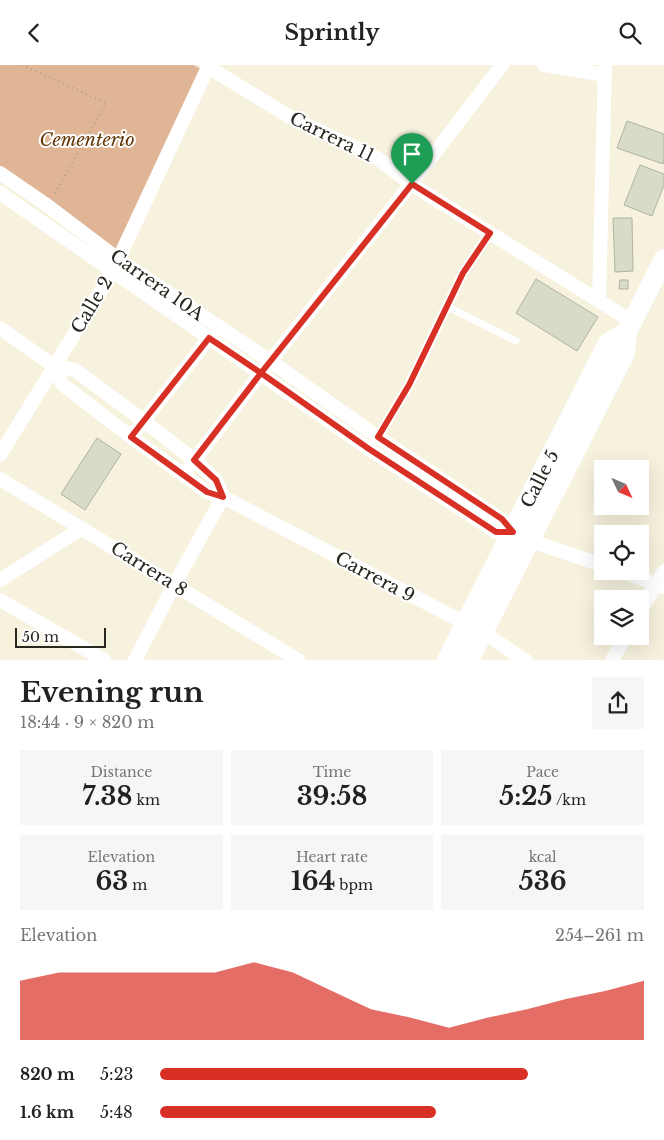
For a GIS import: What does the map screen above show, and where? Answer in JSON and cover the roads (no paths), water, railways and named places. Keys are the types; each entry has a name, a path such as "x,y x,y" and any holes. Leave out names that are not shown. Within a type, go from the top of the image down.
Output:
{"street":[{"path":"184,474 270,361 412,184 502,65"},
{"path":"544,65 605,70 600,301"},
{"name":"Carrera 11","path":"208,66 290,117 377,158 412,184 600,301 630,327"},
{"name":"Calle 2","path":"0,455 115,265 208,66"},
{"name":"Carrera 10A","path":"0,173 48,206 115,265 209,338 369,449 496,532 513,532"},
{"name":"Carrera 10A","path":"0,193 270,361 378,437 502,519 513,532 531,541 594,562"},
{"name":"Calle 5","path":"469,660 625,353 630,327 659,281 664,259"},
{"path":"131,437 218,327"},
{"name":"Calle 5","path":"447,660 608,343 630,327"},
{"name":"Carrera 9","path":"0,328 55,367 75,370 144,421 194,460 216,480 223,497"},
{"name":"Carrera 9","path":"55,367 62,385 207,492 223,497 484,633 525,660"},
{"name":"Carrera 8","path":"0,479 298,660"},
{"path":"135,660 223,497"},
{"path":"0,580 82,528"},
{"path":"649,600 660,585 664,571"},
{"path":"646,580 660,585"},
{"path":"0,600 104,660"},
{"path":"612,660 621,645"}],"lane":[{"path":"369,449 409,385 463,273 490,233"},
{"path":"446,306 516,341"}],"park label":[{"name":"Cementerio","path":"87,140"}]}
